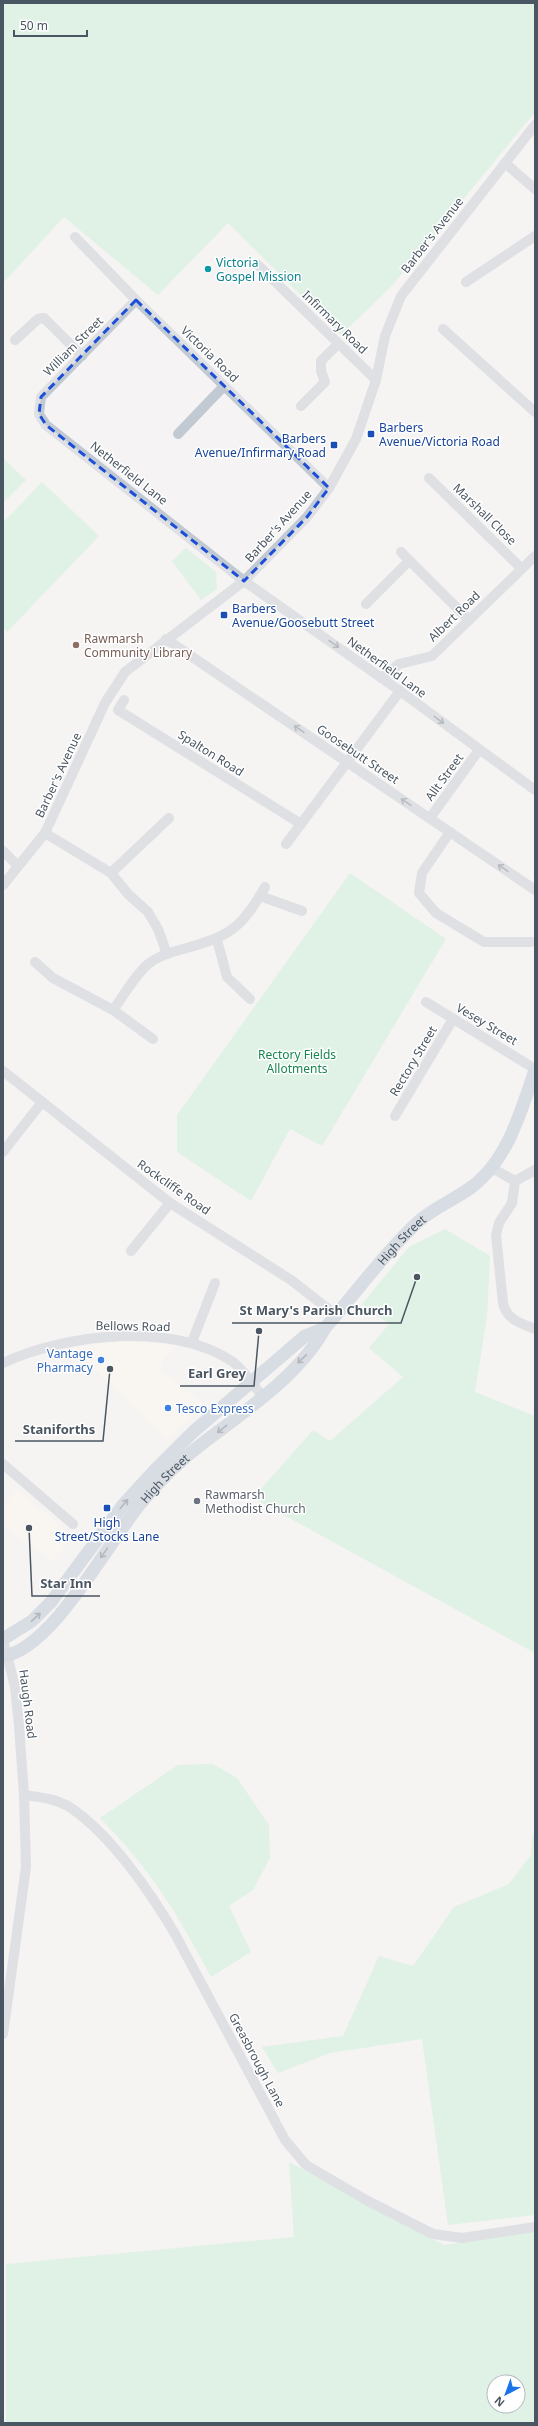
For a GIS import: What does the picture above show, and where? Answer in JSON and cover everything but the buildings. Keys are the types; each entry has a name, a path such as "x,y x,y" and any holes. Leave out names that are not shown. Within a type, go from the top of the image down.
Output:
{"main road":[{"name":"High Street","path":"6,1656 23,1649 49,1627 133,1513 163,1476 263,1397 315,1347 325,1328 420,1220 473,1186 492,1168 504,1150 522,1108 535,1070"},
{"name":"High Street","path":"3,1639 32,1621 51,1602 123,1505 193,1432 305,1336 325,1328"}],"street":[{"name":"Barber's Avenue","path":"3,885 45,833 105,703 125,672 166,639 209,610 244,581 307,517 329,488 356,439 376,380 385,336 401,296 535,125"},
{"path":"505,163 535,189"},
{"path":"466,282 535,236"},
{"name":"Victoria Road","path":"75,237 136,300 329,488"},
{"name":"Infirmary Road","path":"258,265 376,380"},
{"name":"William Street","path":"39,414 40,397 136,300"},
{"path":"15,340 38,319 44,318 82,356"},
{"path":"443,329 535,412"},
{"path":"301,406 325,382 321,371 321,361 338,344"},
{"path":"178,434 224,386"},
{"name":"Netherfield Lane","path":"39,414 46,425 244,581 400,691 535,790"},
{"name":"Marshall Close","path":"429,478 522,568"},
{"path":"401,552 469,620"},
{"name":"Albert Road","path":"381,678 399,664 432,656 535,556"},
{"path":"366,604 409,561"},
{"name":"Goosebutt Street","path":"166,639 535,890"},
{"path":"286,844 400,691"},
{"name":"Spalton Road","path":"124,700 118,710 301,824"},
{"name":"Allt Street","path":"430,818 479,750"},
{"path":"110,873 169,818"},
{"path":"450,832 422,873 419,893 436,913 484,942 531,942"},
{"path":"45,833 110,873 128,894 148,912 158,929 167,954"},
{"path":"3,852 18,866"},
{"path":"114,1010 147,965 167,954 217,940 236,928 260,896 265,886"},
{"path":"260,896 302,912"},
{"path":"217,940 227,977 250,999"},
{"path":"36,962 53,978 114,1010 153,1039"},
{"name":"Vesey Street","path":"426,1002 535,1070"},
{"name":"Rectory Street","path":"395,1116 453,1019"},
{"name":"Rockcliffe Road","path":"3,1071 170,1203 291,1280 336,1315"},
{"path":"3,1152 42,1102"},
{"path":"492,1168 515,1181"},
{"path":"515,1181 535,1170"},
{"path":"515,1181 512,1203 499,1223 496,1235 496,1253 505,1312 513,1320 535,1329"},
{"path":"131,1251 170,1203"},
{"path":"192,1342 215,1283"},
{"name":"Bellows Road","path":"3,1363 27,1352 82,1339 149,1337 192,1342 234,1363 263,1397"},
{"path":"3,1464 73,1524"},
{"name":"Haugh Road","path":"3,1639 6,1656 15,1687 24,1795 26,1867 3,2034"},
{"name":"Greasbrough Lane","path":"24,1795 48,1798 70,1808 92,1825 137,1877 158,1905 175,1934 285,2140 306,2165 368,2201 433,2234 462,2238 535,2227"}],"highlighted area":[{"path":"136,300 329,488 307,517 244,581 46,425 39,414 41,397"}],"shaded area":[{"path":"126,1341 176,1346 160,1364 163,1367 160,1370 205,1405 167,1439 72,1348"},
{"path":"17,1489 71,1535 55,1562 3,1527 3,1507"}],"green space":[{"path":"3,3 535,3 535,112 391,287 341,335 228,223 158,295 64,217 3,283"},
{"path":"3,458 26,480 3,503"},
{"path":"42,482 99,536 7,632 3,628 3,523"},
{"path":"186,548 216,572 217,589 201,600 172,561"},
{"name":"Rectory Fields Allotments","path":"350,873 446,939 322,1146 290,1129 251,1201 177,1152 177,1115"},
{"path":"445,1229 490,1256 487,1316 475,1392 535,1416 535,1653 253,1498 313,1430 330,1441 403,1377 369,1348 389,1324 362,1304 409,1247"},
{"path":"213,1764 237,1778 269,1825 270,1858 253,1890 229,1906 251,1952 211,1977 187,1933 162,1893 134,1855 100,1818 178,1765"},
{"path":"535,1830 535,2215 448,2225 422,2039 330,2053 278,2073 262,2047 343,2036 379,1956 413,1966 454,1907 509,1884 531,1855 532,1837"},
{"path":"289,2162 444,2245 535,2232 535,2423 6,2423 6,2264 294,2237"}],"place":[{"name":"Victoria Gospel Mission","path":"208,269"},
{"name":"Barbers Avenue/Victoria Road","path":"371,434"},
{"name":"Barbers Avenue/Infirmary Road","path":"334,445"},
{"name":"Barbers Avenue/Goosebutt Street","path":"224,615"},
{"name":"Rawmarsh Community Library","path":"76,645"},
{"name":"St Mary's Parish Church","path":"417,1277"},
{"name":"Earl Grey","path":"259,1331"},
{"name":"Vantage Pharmacy","path":"101,1360"},
{"name":"Staniforths","path":"110,1369"},
{"name":"Tesco Express","path":"168,1408"},
{"name":"Rawmarsh Methodist Church","path":"197,1501"},
{"name":"High Street/Stocks Lane","path":"107,1508"},
{"name":"Star Inn","path":"29,1528"}]}
